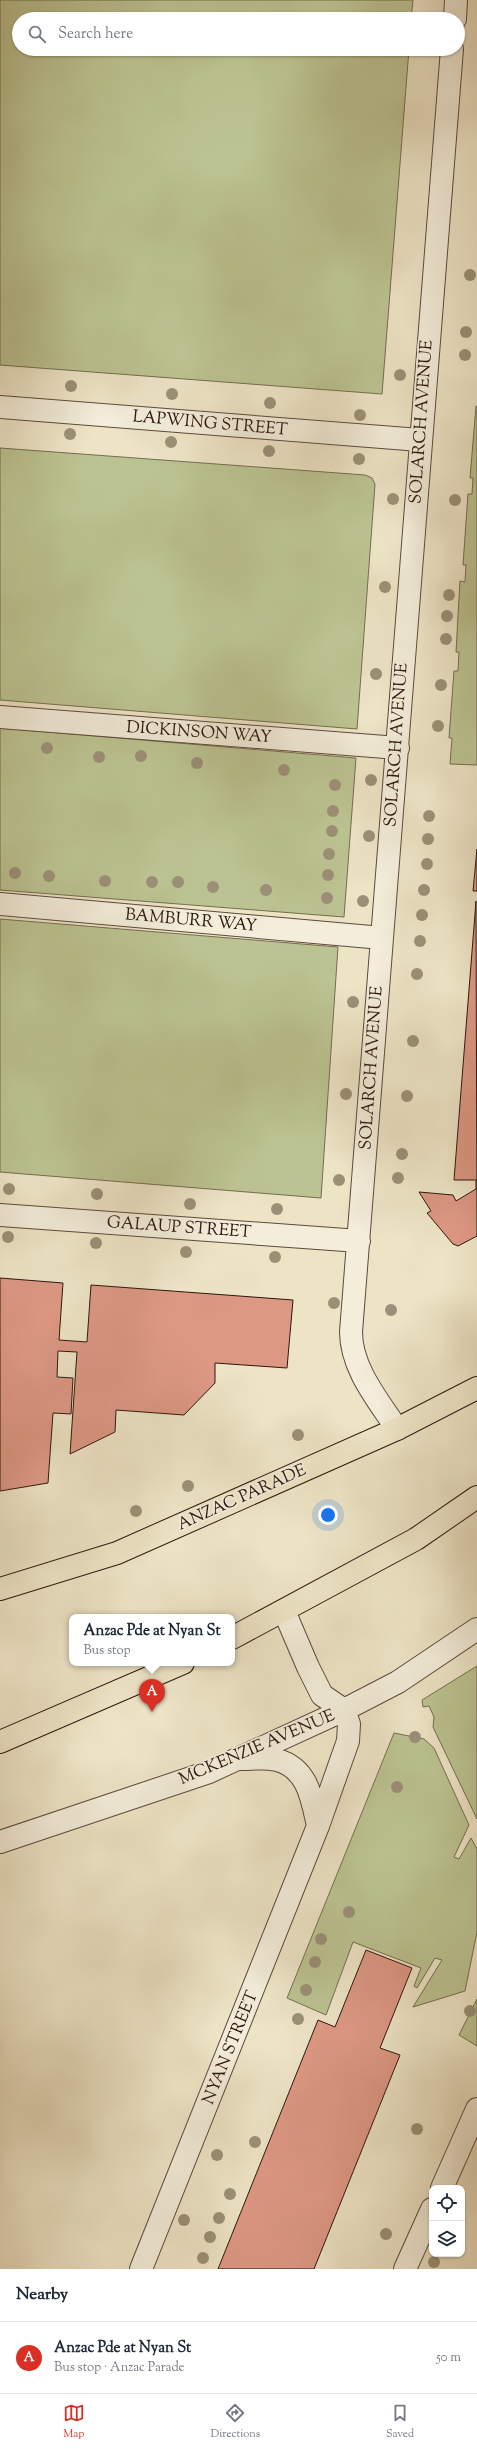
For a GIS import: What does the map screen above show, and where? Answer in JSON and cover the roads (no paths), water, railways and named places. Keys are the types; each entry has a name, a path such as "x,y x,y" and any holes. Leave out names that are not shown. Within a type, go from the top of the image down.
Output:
{"main road":[{"name":"ANZAC PARADE","path":"0,1588 117,1553 396,1429 477,1388"},
{"path":"235,1636 416,1539 477,1497"},
{"path":"0,1742 176,1666"}],"street":[{"path":"455,12 456,0"},
{"name":"SOLARCH AVENUE","path":"396,1429 362,1373 352,1348 420,440 451,56"},
{"name":"LAPWING STREET","path":"0,408 420,440"},
{"name":"DICKINSON WAY","path":"0,717 398,748"},
{"name":"BAMBURR WAY","path":"0,904 382,938"},
{"name":"GALAUP STREET","path":"0,1215 359,1241"},
{"path":"284,1611 308,1667 322,1695 344,1710"},
{"name":"MCKENZIE AVENUE","path":"0,1842 209,1772 344,1710 398,1682 477,1629"},
{"name":"NYAN STREET","path":"141,2269 210,2101 318,1826 348,1741 349,1724 344,1710"},
{"path":"237,1759 276,1760 299,1771 310,1790 318,1826"},
{"path":"443,2185 477,2109"},
{"path":"405,2269 429,2216"}],"place":[{"name":"Anzac Pde at Nyan St","path":"152,1712"}]}
